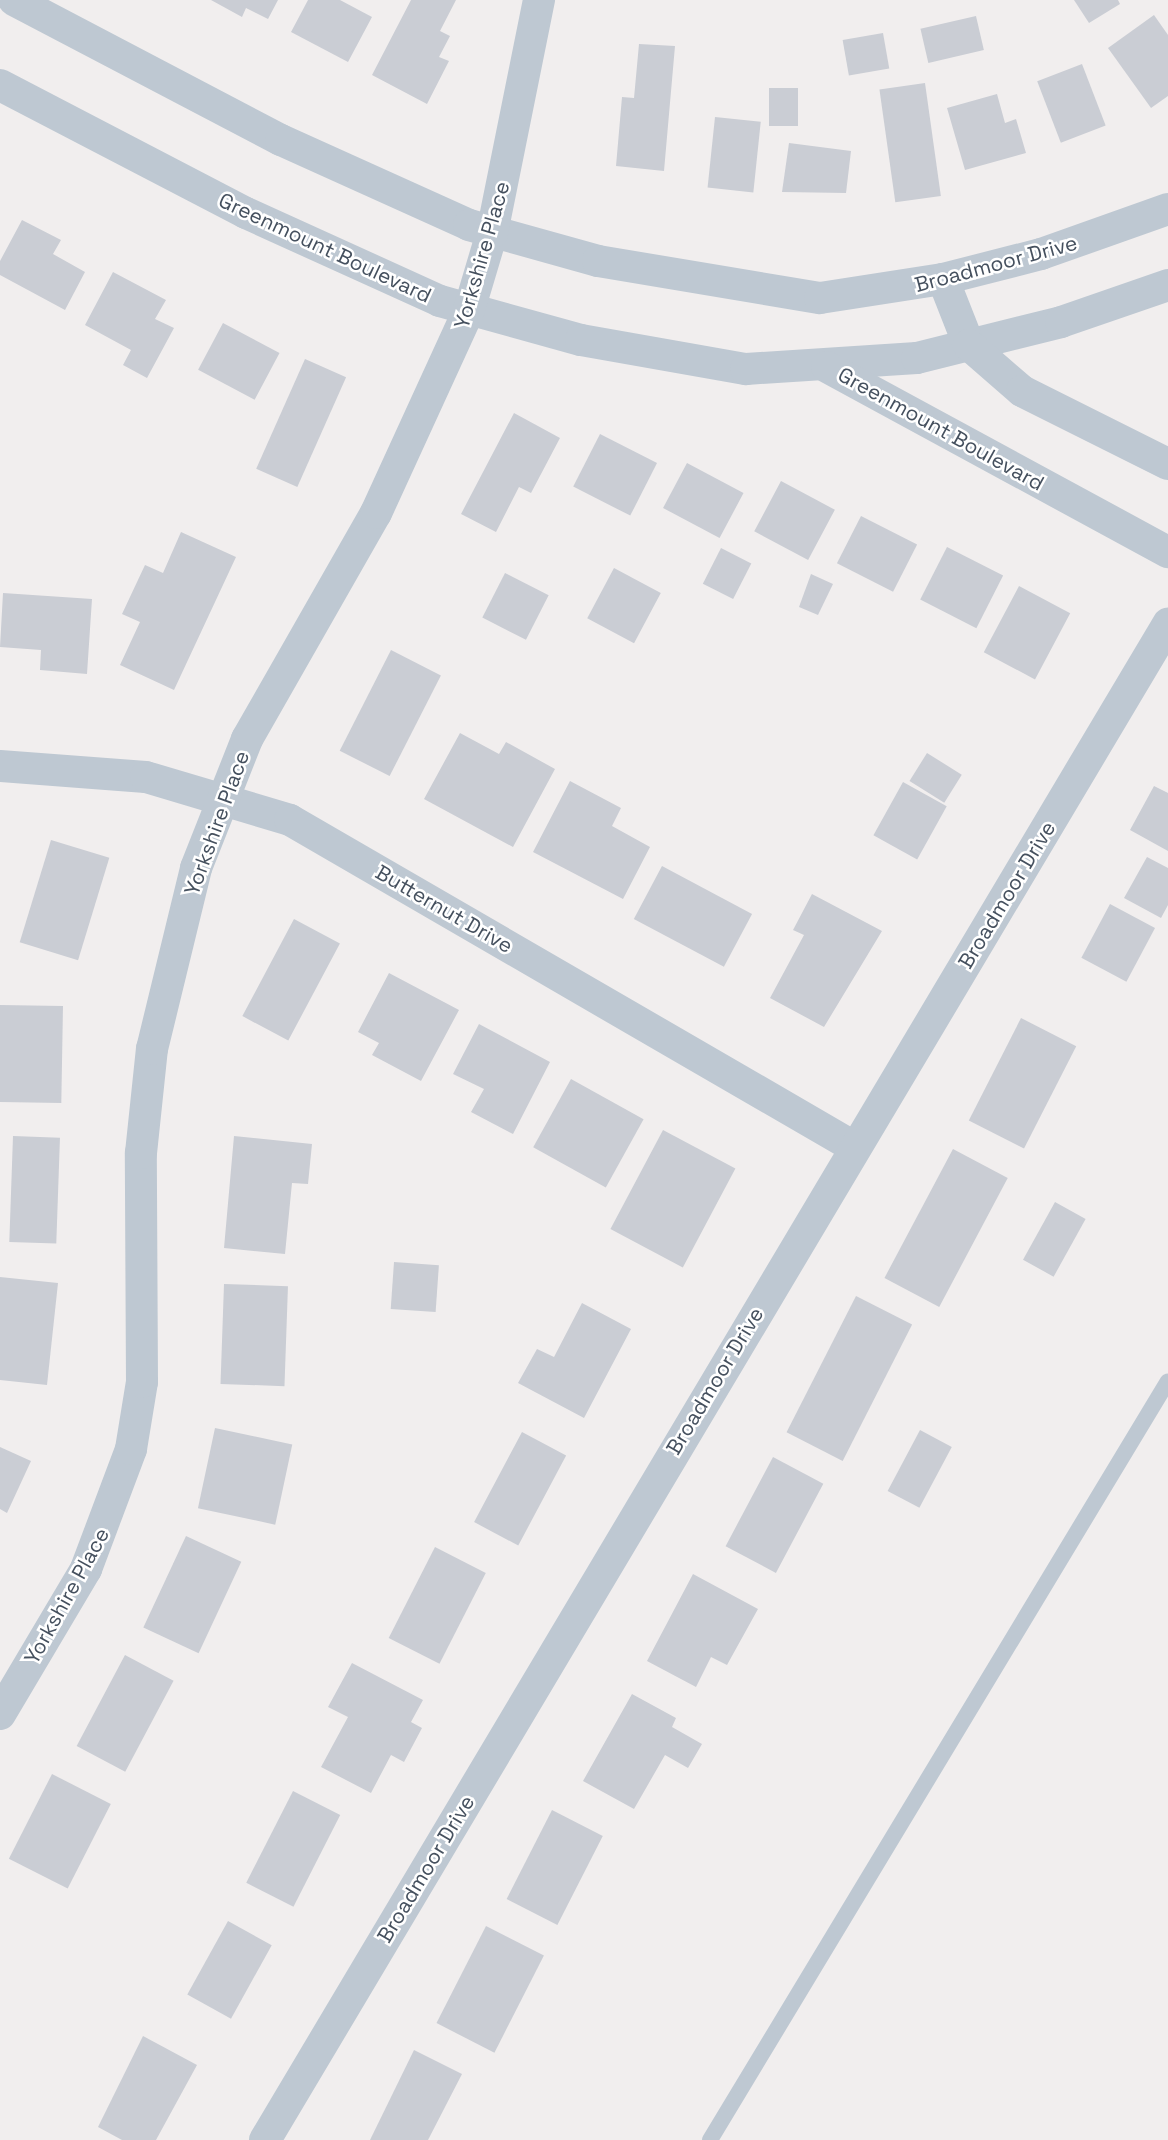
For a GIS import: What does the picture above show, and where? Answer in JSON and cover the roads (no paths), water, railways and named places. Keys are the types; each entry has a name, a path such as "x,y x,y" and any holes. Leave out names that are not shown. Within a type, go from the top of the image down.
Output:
{"street":[{"path":"15,0 281,140 492,233"},
{"name":"Yorkshire Place","path":"0,1714 86,1569 131,1449 142,1382 141,1153 152,1049 196,868 222,796 376,513 470,310 492,233 539,0"},
{"name":"Greenmount Boulevard","path":"0,85 246,213 470,310 581,340 746,369 827,368 1168,552"},
{"name":"Broadmoor Drive","path":"492,233 598,261 820,298 943,279 1041,254 1168,209"},
{"path":"943,279 970,345 1021,391 1168,464"},
{"path":"827,368 970,345 1168,285"},
{"name":"Broadmoor Drive","path":"265,2140 854,1147 1168,624"},
{"name":"Butternut Drive","path":"0,766 146,777 222,796 290,820 854,1147"}],"lane":[{"path":"710,2140 1168,1381"}]}
